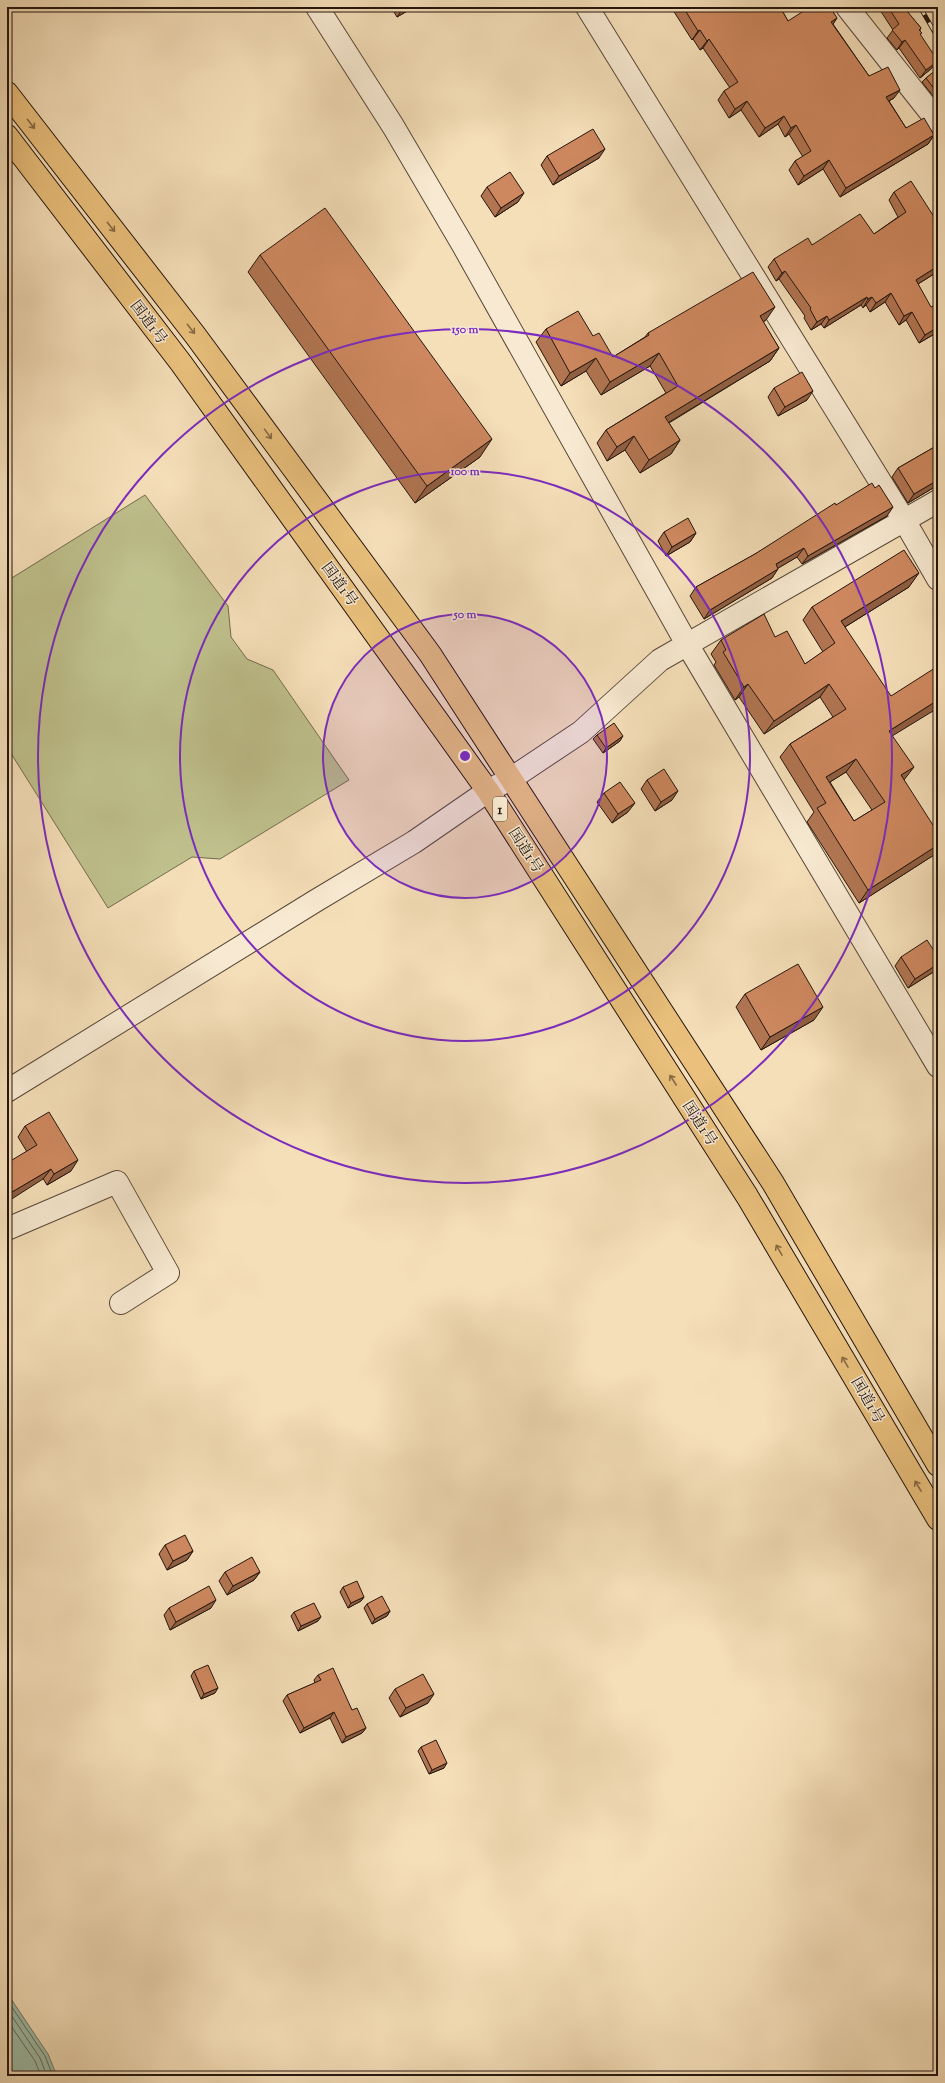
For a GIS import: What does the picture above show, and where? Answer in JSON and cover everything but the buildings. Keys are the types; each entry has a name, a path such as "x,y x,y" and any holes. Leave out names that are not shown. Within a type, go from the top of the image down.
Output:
{"highway":[{"name":"国道1号","path":"7,93 205,348 430,654 512,778 772,1183 938,1465"},
{"name":"国道1号","path":"7,136 181,363 488,791 747,1196 938,1519"}],"street":[{"path":"317,7 393,126 464,247 687,644 938,1066"},
{"path":"587,7 904,520 938,579"},
{"path":"847,7 938,122"},
{"path":"7,1091 414,842 488,791 512,778 581,732 660,660 938,501"},
{"path":"7,1229 117,1182 168,1273 121,1303"}],"green space":[{"path":"145,495 228,606 231,637 247,659 273,670 349,780 220,859 192,857 108,908 7,747 7,581"}],"water":[{"path":"7,1993 48,2054 57,2076 7,2076"}],"railway":[{"path":"920,7 938,38"},
{"path":"932,7 938,16"}]}
